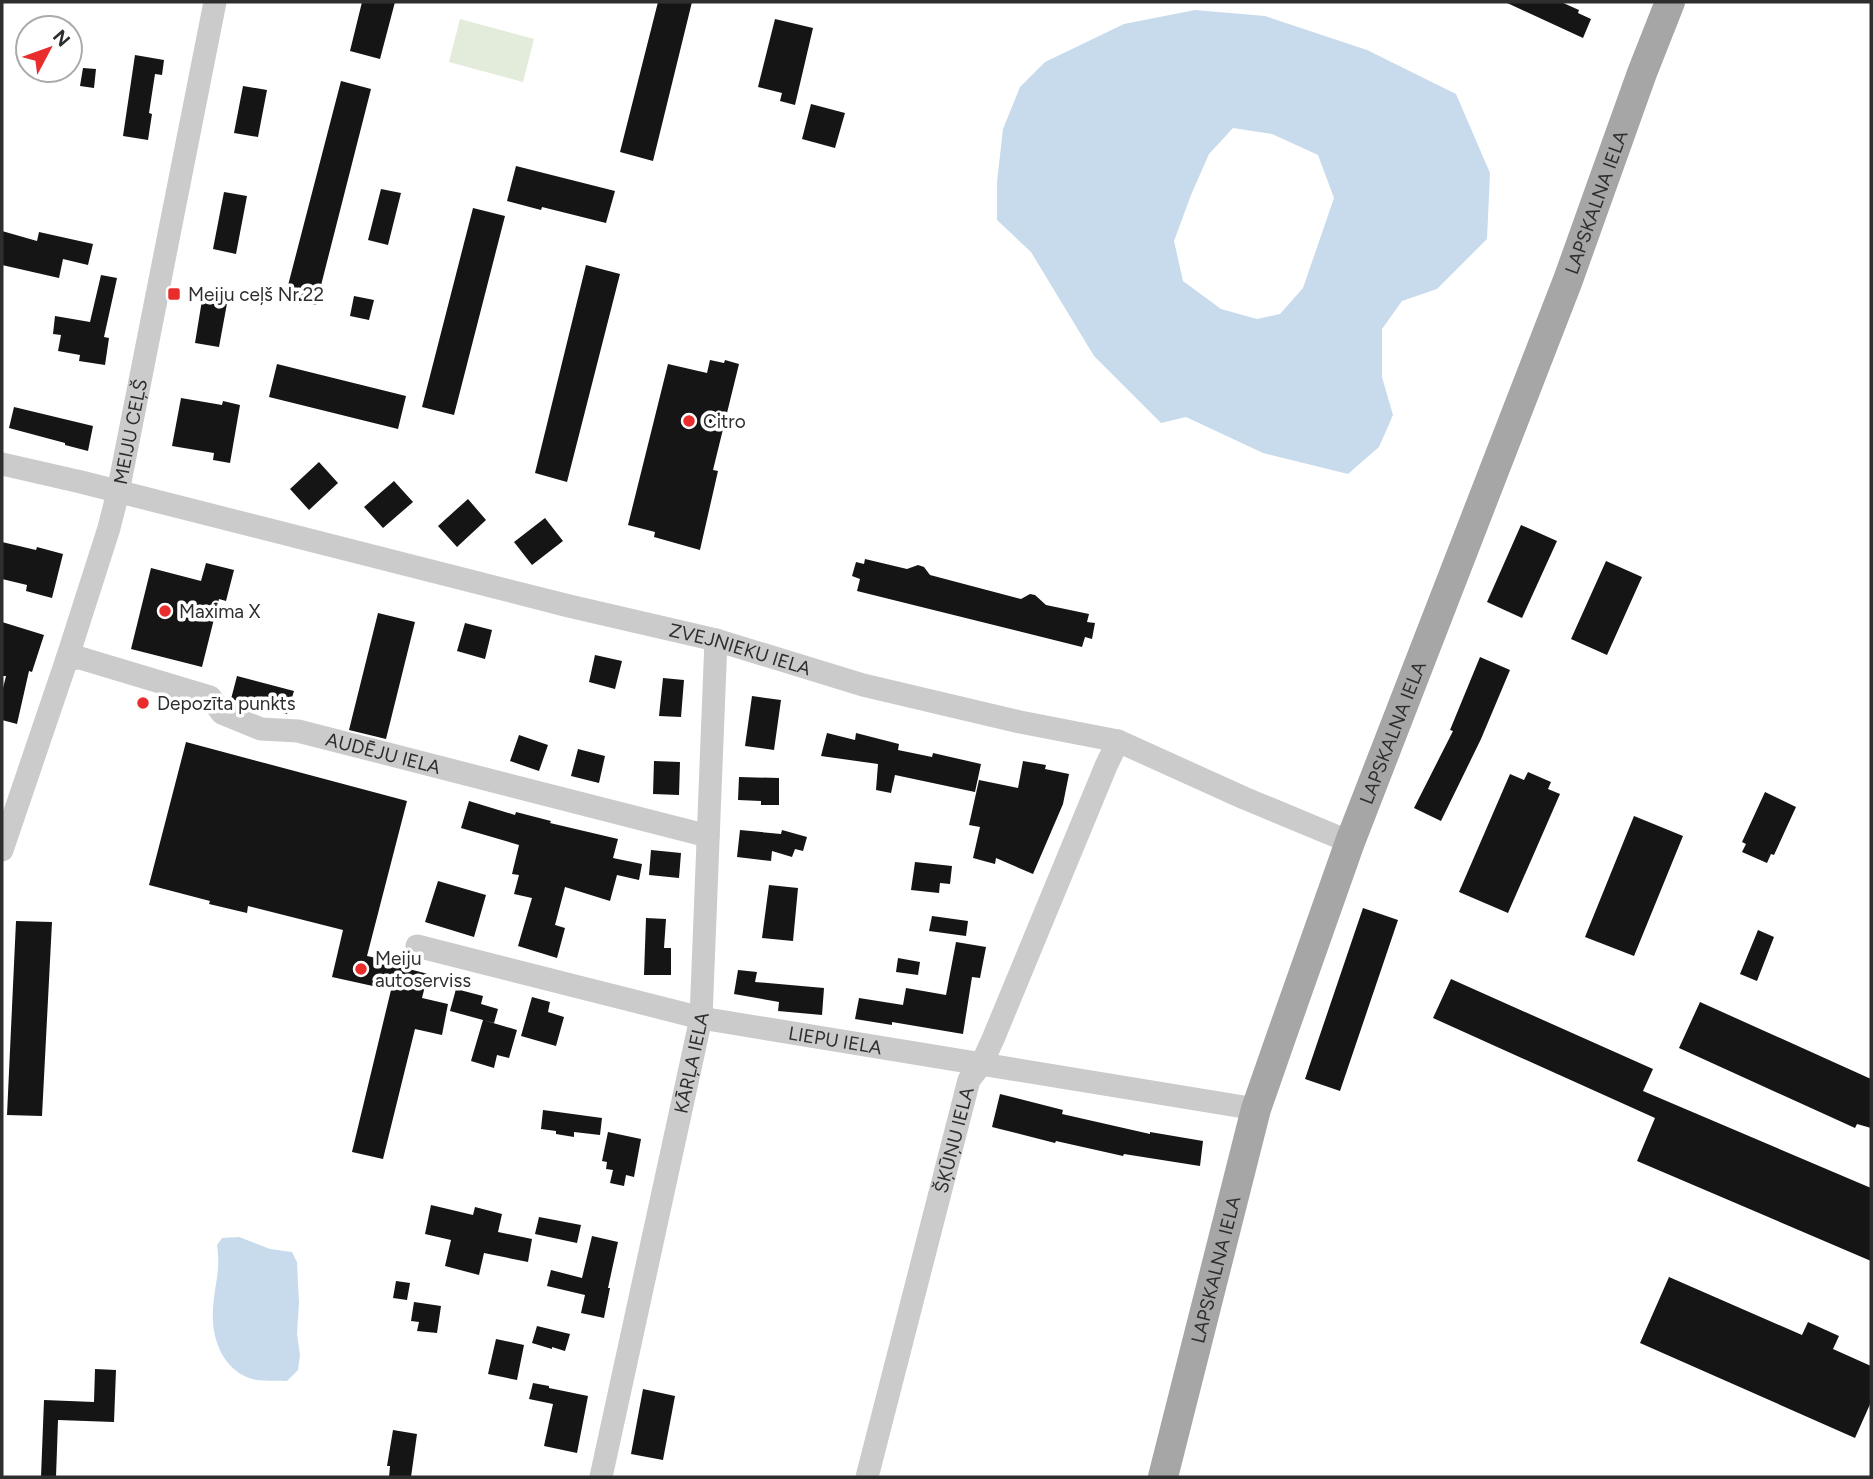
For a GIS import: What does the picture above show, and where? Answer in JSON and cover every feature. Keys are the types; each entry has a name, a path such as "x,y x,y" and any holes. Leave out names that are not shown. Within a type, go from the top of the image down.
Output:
{"main road":[{"name":"LAPSKALNA IELA","path":"1163,1477 1256,1109 1350,842 1568,280 1670,2"}],"street":[{"name":"MEIJU CEĻŠ","path":"2,850 67,659 118,492 210,3"},
{"name":"ZVEJNIEKU IELA","path":"2,464 569,606 716,640 863,685 1020,722 1118,741 1350,842"},
{"name":"KĀRĻA IELA","path":"601,1477 701,1017 716,640"},
{"name":"AUDĒJU IELA","path":"67,659 80,658 210,697 222,713 261,729 298,731 708,836"},
{"name":"ŠĶŪŅU IELA","path":"867,1477 969,1080 982,1063 1118,741"},
{"name":"LIEPU IELA","path":"417,946 701,1017 1256,1109"}],"green space":[{"path":"460,19 534,39 523,82 449,62"}],"water":[{"path":"1195,10 1265,16 1367,50 1456,94 1490,173 1487,239 1437,289 1402,301 1382,329 1382,377 1393,415 1379,447 1348,474 1263,453 1186,417 1161,423 1094,356 1031,252 997,220 997,182 1003,129 1020,87 1045,62 1124,24","holes":["1233,128 1272,134 1318,155 1334,198 1303,288 1280,314 1257,319 1221,309 1183,281 1174,241 1209,154"]},
{"path":"239,1237 270,1249 292,1252 297,1262 297,1334 300,1355 298,1370 287,1381 258,1380 240,1373 225,1359 216,1341 213,1320 217,1245 222,1238"}],"building":[{"path":"362,2 395,2 380,59 350,51"},
{"path":"658,2 692,2 653,161 620,152"},
{"path":"1505,2 1561,2 1591,19 1583,38"},
{"path":"775,19 813,28 795,105 780,101 782,93 758,87"},
{"path":"135,55 164,60 162,75 155,74 148,140 123,136"},
{"path":"84,68 96,69 94,88 80,86 84,84"},
{"path":"341,81 371,89 316,305 285,297"},
{"path":"243,86 267,90 258,137 234,133"},
{"path":"811,104 845,113 835,148 802,139"},
{"path":"516,166 615,191 606,223 507,201"},
{"path":"381,189 401,193 388,245 368,240"},
{"path":"224,192 247,196 236,254 213,249"},
{"path":"473,208 505,216 454,415 422,407"},
{"path":"2,231 37,241 39,232 93,244 88,265 63,259 59,278 2,265"},
{"path":"586,265 620,274 567,482 535,473"},
{"path":"101,275 117,278 104,337 109,338 105,365 79,361 80,355 58,351 61,335 53,334 55,316 90,322"},
{"path":"203,294 228,298 219,347 195,343"},
{"path":"354,296 374,300 369,320 350,316"},
{"name":"Citro","path":"710,360 739,364 713,470 718,471 700,550 654,537 655,532 628,525 668,364 707,373"},
{"path":"277,364 406,396 398,429 269,397"},
{"path":"181,398 222,405 223,401 240,405 230,463 213,460 214,453 172,446"},
{"path":"14,407 93,426 88,451 9,428"},
{"path":"319,462 338,483 309,510 290,489"},
{"path":"394,481 413,502 383,528 364,507"},
{"path":"468,499 486,520 457,547 438,526"},
{"path":"545,518 563,541 532,565 514,542"},
{"path":"1521,525 1557,541 1522,618 1487,602"},
{"path":"2,542 63,554 52,598 26,591 27,585 2,579"},
{"path":"865,559 907,569 918,565 924,567 930,575 1021,599 1030,594 1035,595 1046,605 1089,614 1087,622 1095,623 1092,639 1085,637 1082,647 857,591 860,579 852,576 856,562 864,564"},
{"path":"1606,561 1642,577 1607,655 1571,639"},
{"path":"206,563 234,570 226,601 219,599 202,667 131,649 151,568 201,581"},
{"path":"378,613 415,622 386,739 349,730"},
{"path":"2,622 44,635 32,672 29,671 17,724 2,720 2,692 6,676 2,676"},
{"path":"465,623 492,630 485,659 457,651"},
{"path":"595,655 622,661 615,689 589,682"},
{"path":"1480,657 1510,670 1481,739 1441,821 1414,808 1453,731 1450,730"},
{"path":"237,676 294,691 287,714 231,699"},
{"path":"663,678 684,680 681,717 659,716"},
{"path":"752,696 781,700 774,750 745,746"},
{"path":"827,733 855,740 856,733 899,744 898,750 932,757 933,753 981,764 975,792 895,775 891,793 876,790 878,764 821,756"},
{"path":"519,735 548,745 539,771 510,761"},
{"path":"186,742 407,801 367,956 428,974 422,998 448,1004 442,1035 415,1029 383,1159 352,1152 391,990 332,977 343,930 248,906 247,913 149,885"},
{"path":"578,749 605,756 599,783 571,776"},
{"path":"654,761 680,762 679,795 653,794"},
{"path":"1023,761 1046,765 1045,769 1069,774 1063,804 1033,874 996,858 995,864 973,858 980,827 969,825 979,780 1018,788"},
{"path":"1528,772 1551,782 1548,789 1560,794 1508,913 1459,892 1510,774 1524,780"},
{"path":"739,777 779,778 779,805 761,805 761,801 738,800"},
{"path":"1765,792 1796,807 1774,855 1771,854 1767,863 1742,852 1746,844 1742,842"},
{"path":"469,801 515,815 516,812 618,839 613,858 642,864 639,880 617,875 610,901 565,887 555,925 565,928 557,958 518,946 532,898 514,894 519,875 512,874 519,845 461,828"},
{"path":"1634,816 1683,836 1634,956 1585,937"},
{"path":"740,830 781,834 782,830 807,837 803,851 795,849 792,857 772,851 771,861 737,857"},
{"path":"651,850 681,853 679,878 649,875"},
{"path":"915,862 952,866 950,884 940,883 939,893 911,890"},
{"path":"438,881 486,895 474,937 425,922"},
{"path":"769,885 798,888 793,941 762,938"},
{"path":"1363,908 1398,920 1340,1091 1305,1079"},
{"path":"932,916 968,921 966,936 929,931"},
{"path":"646,918 666,919 664,948 671,948 671,975 644,975"},
{"path":"16,921 52,922 42,1116 7,1115"},
{"path":"1758,930 1774,937 1757,981 1740,974"},
{"path":"956,942 986,947 980,978 972,977 963,1034 892,1022 892,1025 855,1019 859,998 903,1005 906,988 946,995"},
{"path":"898,958 920,962 918,975 896,972"},
{"path":"738,970 757,972 755,982 824,988 822,1015 778,1011 779,1002 734,994"},
{"path":"1451,979 1653,1069 1643,1091 1871,1188 1871,1261 1637,1161 1655,1118 1433,1018"},
{"path":"456,989 483,996 481,1004 498,1009 494,1023 450,1011"},
{"path":"532,997 550,1002 548,1012 564,1017 556,1046 521,1036"},
{"path":"1700,1002 1871,1079 1871,1128 1857,1124 1855,1128 1679,1048"},
{"path":"483,1020 517,1030 509,1058 497,1055 494,1068 471,1061"},
{"path":"1000,1094 1063,1110 1062,1114 1150,1134 1203,1141 1200,1166 1124,1154 1123,1156 992,1127"},
{"path":"543,1110 602,1118 600,1135 574,1132 574,1137 541,1129"},
{"path":"608,1132 641,1139 634,1177 626,1175 624,1186 610,1183 613,1170 606,1169 607,1162 602,1161"},
{"path":"431,1205 473,1215 475,1207 502,1214 498,1232 532,1239 528,1262 484,1253 479,1275 445,1266 451,1240 425,1234"},
{"path":"539,1217 581,1225 577,1243 535,1234"},
{"path":"592,1236 618,1242 604,1318 581,1313 585,1295 547,1286 551,1270 582,1278"},
{"path":"1669,1277 1802,1335 1808,1322 1839,1336 1833,1349 1871,1366 1871,1402 1855,1438 1640,1343"},
{"path":"396,1281 410,1283 407,1300 393,1298"},
{"path":"414,1302 441,1306 437,1333 417,1331 419,1322 411,1321"},
{"path":"537,1326 570,1334 565,1351 532,1343"},
{"path":"496,1339 524,1345 517,1380 488,1374"},
{"path":"95,1369 116,1370 114,1422 58,1420 56,1477 41,1477 44,1400 94,1402"},
{"path":"533,1383 588,1396 577,1453 544,1446 553,1404 529,1399"},
{"path":"643,1389 675,1396 663,1460 631,1454"},
{"path":"393,1430 417,1434 411,1477 389,1477 390,1466 387,1466"}],"place":[{"name":"Meiju ceļš Nr.22","path":"174,294"},
{"name":"Citro","path":"689,421"},
{"name":"Maxima X","path":"165,611"},
{"name":"Depozīta punkts","path":"143,703"},
{"name":"Meiju autoserviss","path":"361,969"}]}
